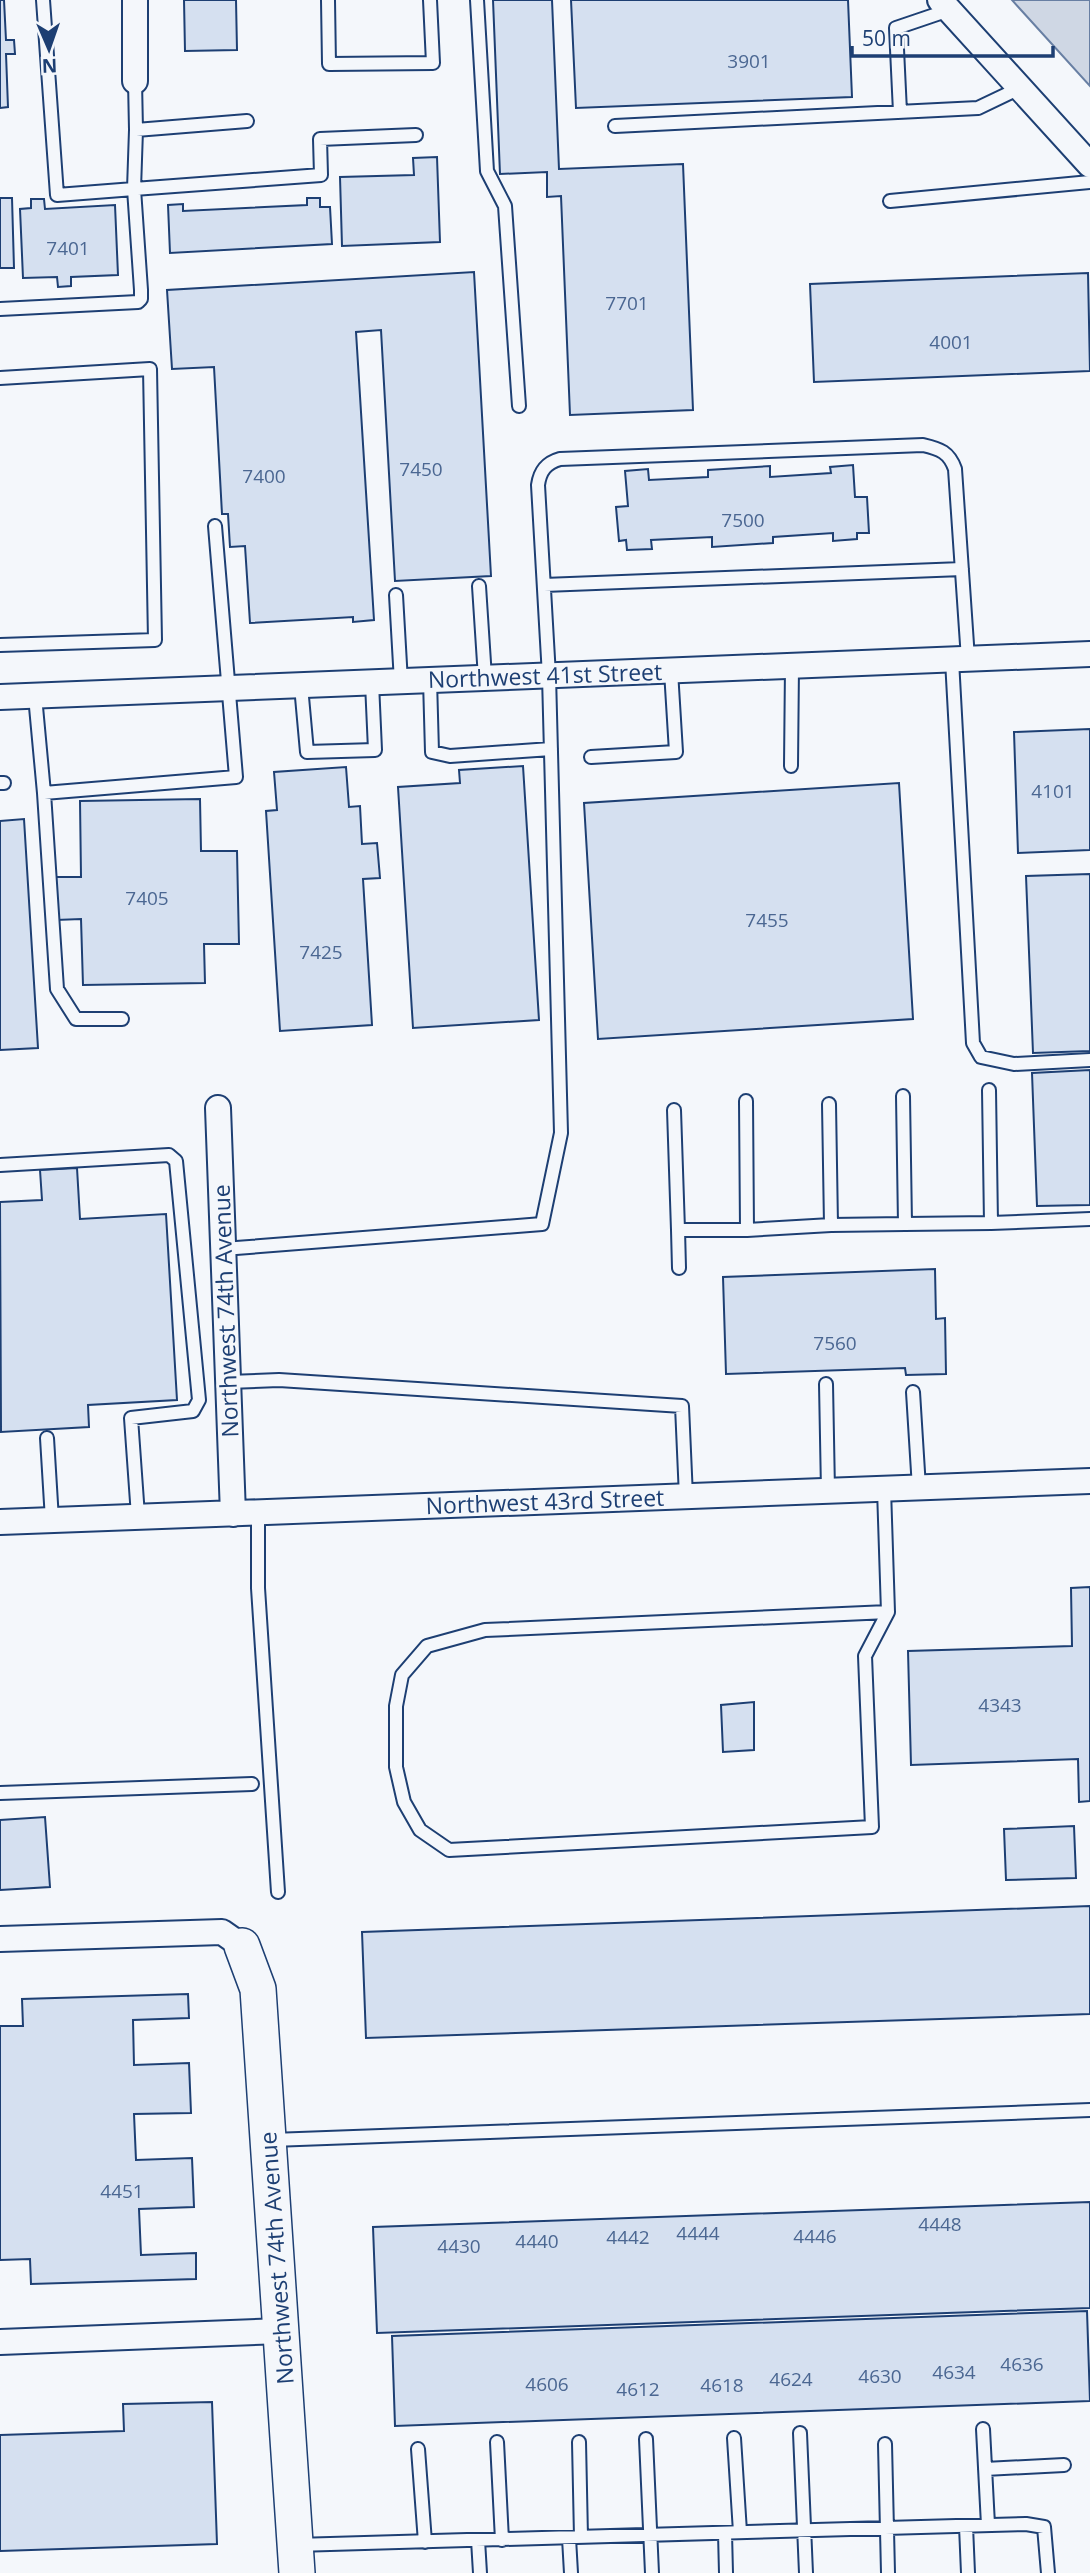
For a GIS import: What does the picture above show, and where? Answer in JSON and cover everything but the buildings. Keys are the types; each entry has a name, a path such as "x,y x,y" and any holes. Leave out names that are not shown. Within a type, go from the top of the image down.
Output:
{"street":[{"path":"135,0 135,81"},
{"path":"945,5 1090,164"},
{"name":"Northwest 41st Street","path":"0,697 1090,654"},
{"name":"Northwest 74th Avenue","path":"218,1108 233,1514"},
{"name":"Northwest 43rd Street","path":"0,1522 1090,1481"},
{"path":"0,1939 222,1932 242,1946"},
{"name":"Northwest 74th Avenue","path":"242,1946 258,1989 297,2559"},
{"path":"0,2342 282,2330"}],"lane":[{"path":"43,0 57,195 321,175 320,139 416,135"},
{"path":"328,0 329,64 433,63 430,0"},
{"path":"477,0 487,171 505,206 519,406"},
{"path":"900,112 896,28 945,5"},
{"path":"0,309 138,302 141,295 134,190 135,81"},
{"path":"615,126 978,108 1020,88"},
{"path":"136,130 247,121"},
{"path":"890,201 1090,183"},
{"path":"0,378 150,369 155,640 0,645"},
{"path":"223,1249 541,1224 561,1133 549,676 538,485 540,475 552,461 923,444 946,453 956,469 962,569 960,659 973,1043 981,1057 1013,1064 1090,1060"},
{"path":"44,793 236,777 215,526"},
{"path":"544,585 962,569"},
{"path":"479,586 485,678"},
{"path":"396,595 401,682"},
{"path":"792,666 792,766"},
{"path":"591,757 676,752 671,671"},
{"path":"430,680 432,752 450,756 551,749"},
{"path":"301,686 307,752 375,750 372,683"},
{"path":"35,696 57,989 76,1019 122,1019"},
{"path":"989,1090 991,1223"},
{"path":"903,1096 905,1224"},
{"path":"746,1101 747,1230"},
{"path":"829,1104 831,1225"},
{"path":"674,1110 679,1268"},
{"path":"0,1165 169,1155 176,1161 200,1401 192,1411 131,1418 138,1516"},
{"path":"678,1230 1090,1219"},
{"path":"228,1382 279,1380 682,1406 686,1497"},
{"path":"826,1384 828,1491"},
{"path":"913,1392 919,1488"},
{"path":"47,1438 52,1520"},
{"path":"884,1489 888,1612 865,1656 872,1827 449,1850 420,1830 404,1802 396,1767 396,1706 402,1675 427,1646 485,1630 888,1612"},
{"path":"258,1514 258,1588 278,1892"},
{"path":"0,1793 252,1784"},
{"path":"269,2140 1090,2110"},
{"path":"983,2429 988,2525"},
{"path":"800,2433 806,2573"},
{"path":"734,2438 740,2532"},
{"path":"646,2439 652,2573"},
{"path":"497,2442 502,2540"},
{"path":"571,2573 579,2442"},
{"path":"885,2444 888,2573"},
{"path":"418,2449 425,2542"},
{"path":"985,2469 1064,2465"},
{"path":"297,2559 425,2542 1026,2524 1044,2528 1048,2573"},
{"path":"966,2526 968,2573"},
{"path":"725,2533 726,2573"},
{"path":"478,2540 481,2573"}],"shaded area":[{"path":"1012,0 1090,0 1090,86 1021,10"}]}
